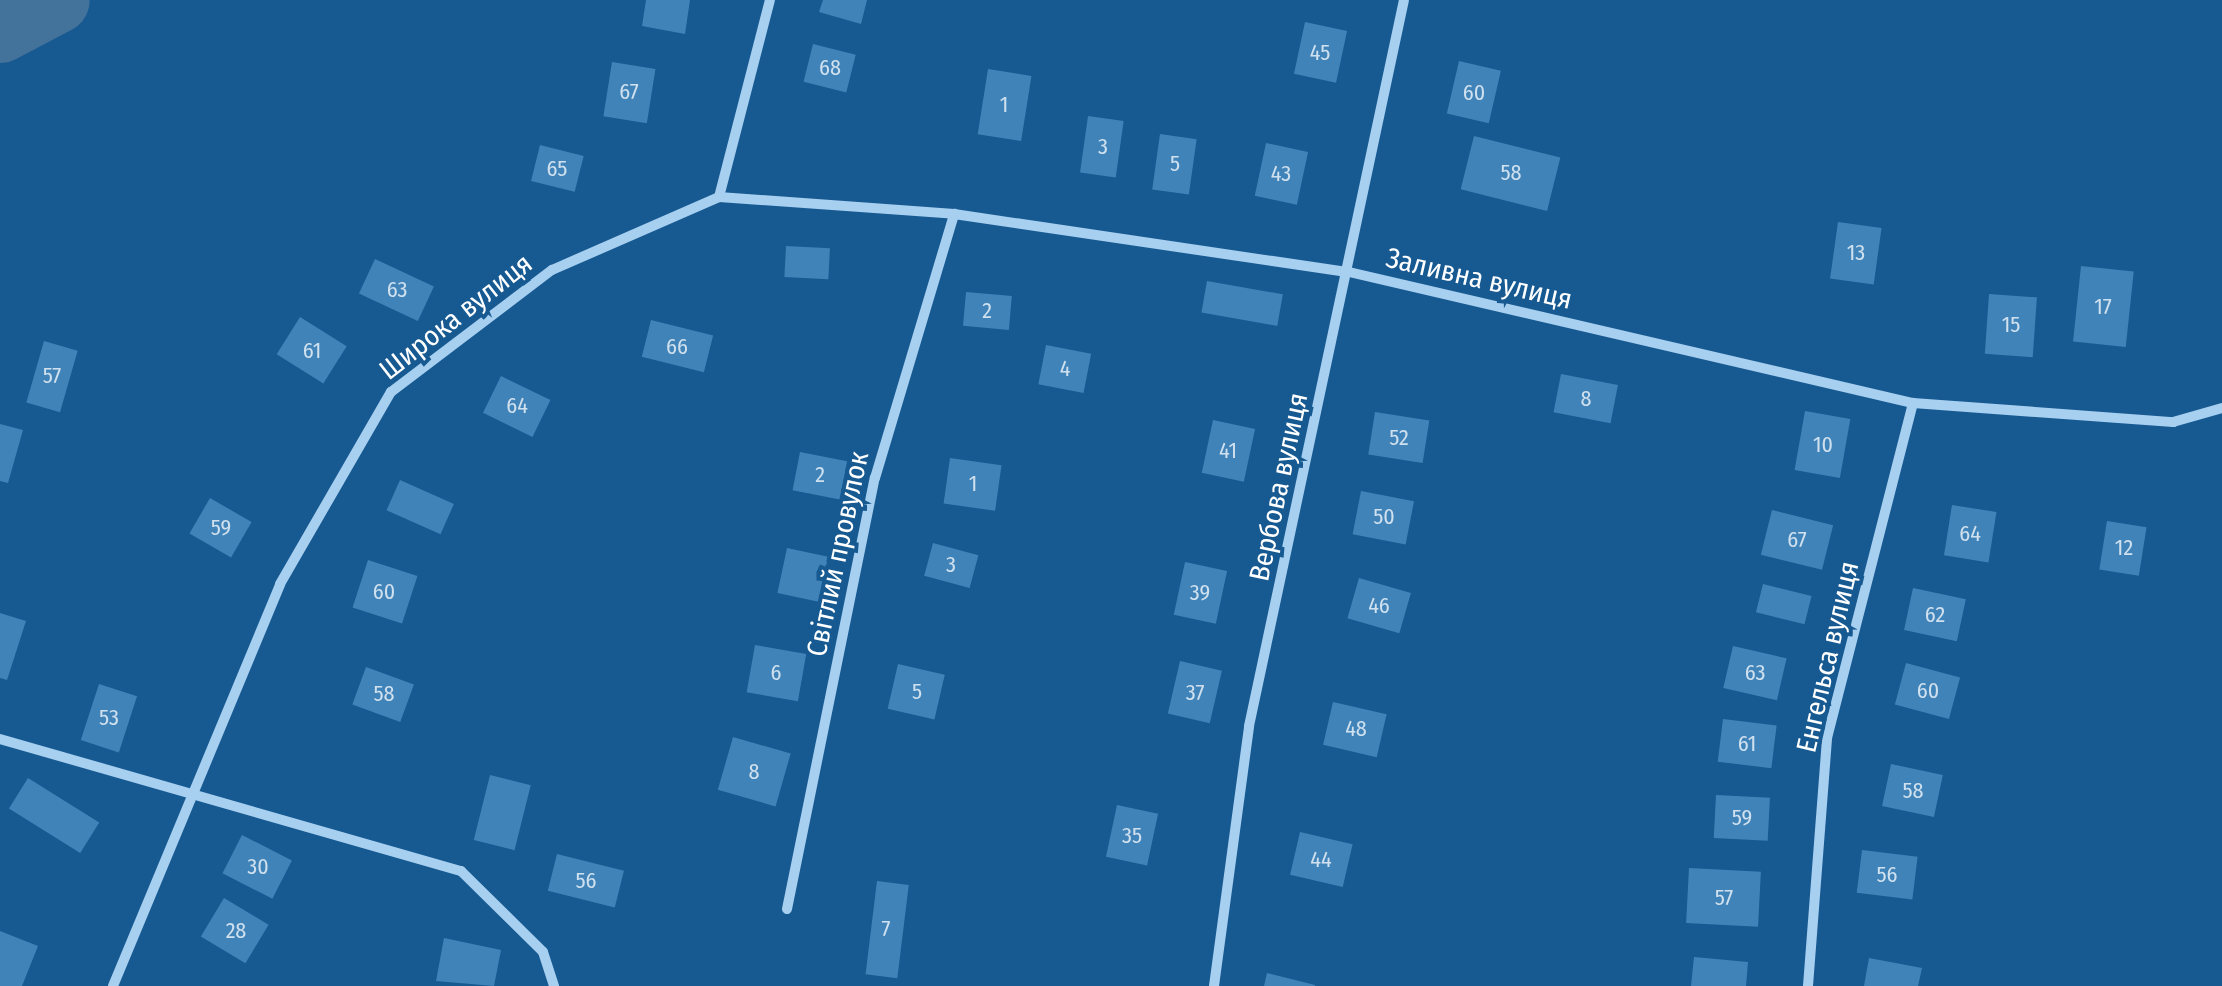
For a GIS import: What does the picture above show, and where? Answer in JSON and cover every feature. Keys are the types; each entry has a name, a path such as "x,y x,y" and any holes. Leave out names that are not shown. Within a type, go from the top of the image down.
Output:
{"street":[{"path":"719,198 770,0"},
{"name":"Вербова вулиця","path":"1214,986 1249,726 1350,272 1404,0"},
{"name":"Заливна вулиця","path":"719,198 954,214 1350,272 1913,403 2173,422 2222,408"},
{"name":"Широка вулиця","path":"113,986 280,584 391,392 552,270 719,198"},
{"name":"Світлий провулок","path":"786,908 875,478 954,214"},
{"name":"Енгельса вулиця","path":"1808,986 1827,738 1913,403"},
{"path":"0,739 189,799 461,871 543,952 554,986"}],"building":[{"path":"646,0 690,0 685,34 642,26"},
{"path":"823,0 867,0 861,24 819,12"},
{"path":"1305,22 1347,31 1336,83 1294,74"},
{"path":"813,44 856,55 846,92 804,82"},
{"path":"1459,61 1501,71 1489,123 1447,114"},
{"path":"612,62 655,69 647,123 603,116"},
{"path":"988,69 1031,76 1021,141 978,134"},
{"path":"1088,116 1124,121 1116,177 1080,172"},
{"path":"1160,134 1197,139 1189,195 1152,189"},
{"path":"1474,136 1560,158 1547,211 1461,189"},
{"path":"1266,143 1308,152 1297,205 1255,196"},
{"path":"540,145 584,156 575,192 531,181"},
{"path":"1838,222 1882,228 1874,285 1830,278"},
{"path":"786,246 830,248 828,279 784,277"},
{"path":"375,259 434,286 418,321 359,293"},
{"path":"2081,266 2134,272 2126,347 2073,342"},
{"path":"1207,281 1283,294 1277,326 1201,313"},
{"path":"966,292 1012,296 1009,330 963,326"},
{"path":"1989,294 2037,297 2033,357 1985,354"},
{"path":"300,317 347,346 323,383 277,354"},
{"path":"651,320 713,335 704,372 642,357"},
{"path":"44,341 78,351 60,412 26,403"},
{"path":"1046,345 1091,354 1084,393 1038,384"},
{"path":"1561,374 1618,385 1610,423 1554,412"},
{"path":"501,376 550,400 532,437 483,413"},
{"path":"1805,411 1850,419 1840,478 1795,470"},
{"path":"1375,412 1429,421 1423,463 1368,454"},
{"path":"1213,420 1255,429 1244,482 1202,473"},
{"path":"0,424 23,430 8,483 0,481"},
{"path":"800,452 847,461 840,499 793,490"},
{"path":"950,458 1001,465 995,511 944,504"},
{"path":"400,480 454,504 440,534 387,510"},
{"path":"1361,491 1414,501 1406,544 1353,534"},
{"path":"210,498 252,522 231,558 190,534"},
{"path":"1952,505 1996,512 1988,562 1944,555"},
{"path":"1772,510 1833,525 1822,570 1761,555"},
{"path":"2107,521 2147,527 2139,576 2099,569"},
{"path":"933,543 978,555 970,588 924,576"},
{"path":"787,548 828,557 819,602 777,593"},
{"path":"368,560 417,576 402,624 353,608"},
{"path":"1185,562 1227,571 1216,624 1174,615"},
{"path":"1359,578 1411,593 1399,633 1347,618"},
{"path":"1763,584 1812,596 1804,624 1756,612"},
{"path":"1913,588 1966,599 1957,641 1904,630"},
{"path":"0,613 26,621 7,680 0,678"},
{"path":"755,645 806,654 798,701 747,692"},
{"path":"1733,646 1787,658 1777,700 1723,688"},
{"path":"1180,661 1222,671 1210,723 1168,714"},
{"path":"1906,663 1960,677 1949,719 1895,705"},
{"path":"898,664 945,675 934,720 888,709"},
{"path":"366,667 414,684 400,722 352,705"},
{"path":"99,684 137,696 119,752 81,740"},
{"path":"1333,702 1387,714 1377,757 1323,745"},
{"path":"1723,719 1777,726 1771,768 1718,762"},
{"path":"733,737 791,754 776,806 718,790"},
{"path":"1891,764 1943,775 1934,817 1882,806"},
{"path":"490,775 531,785 515,850 474,840"},
{"path":"28,778 99,823 80,853 9,809"},
{"path":"1716,795 1770,798 1768,841 1714,838"},
{"path":"1117,805 1158,814 1147,866 1106,857"},
{"path":"1300,832 1353,844 1343,887 1290,875"},
{"path":"242,835 292,860 272,899 222,873"},
{"path":"1862,850 1918,857 1912,900 1857,893"},
{"path":"557,854 624,871 615,908 548,891"},
{"path":"1689,868 1761,872 1758,927 1686,923"},
{"path":"877,881 909,885 897,978 866,974"},
{"path":"224,898 269,925 245,963 201,937"},
{"path":"0,931 38,946 22,986 0,986"},
{"path":"444,938 501,950 494,986 436,981"},
{"path":"1694,957 1748,962 1746,986 1691,986"},
{"path":"1869,958 1922,968 1918,986 1864,986"},
{"path":"1267,973 1315,985 1315,986 1264,986"}],"waterway":[{"path":"0,30 57,0"}]}
